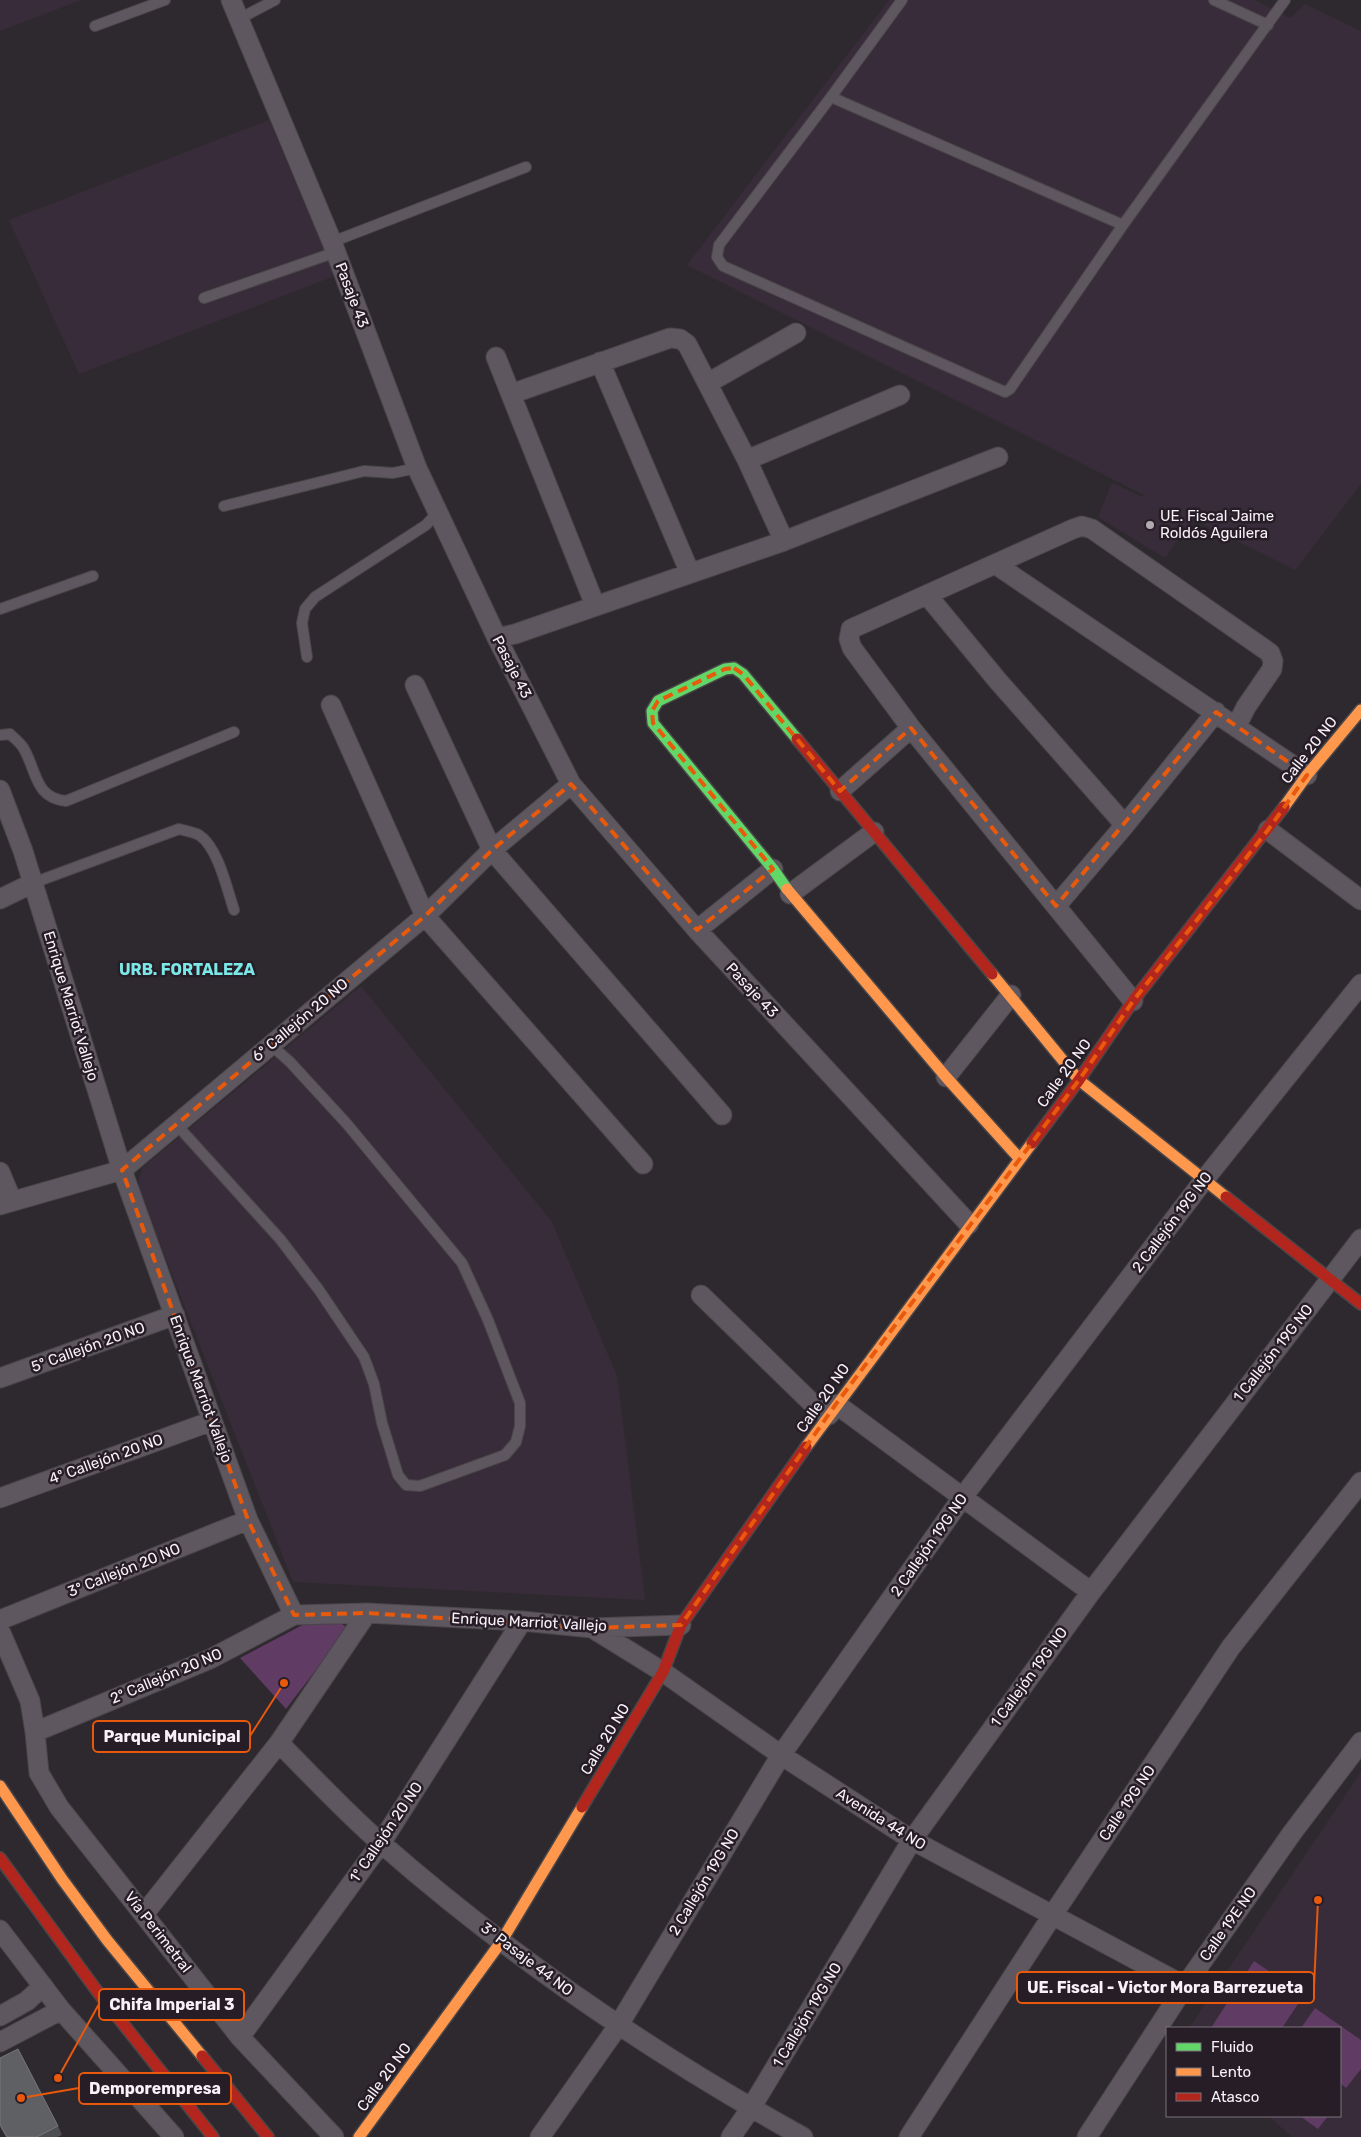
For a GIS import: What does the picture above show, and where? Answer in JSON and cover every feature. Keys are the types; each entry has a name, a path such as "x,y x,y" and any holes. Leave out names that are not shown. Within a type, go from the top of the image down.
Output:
{"main road":[{"path":"1019,1158 946,1077 790,894 773,868 653,723 652,710 658,702 725,669 734,668 743,674 1011,995 1079,1080 1361,1304"},
{"name":"Calle 20 NO","path":"359,2137 501,1942 663,1672 681,1625 833,1409 969,1224 1079,1080 1133,1001 1268,830 1307,775 1361,710"},
{"path":"0,1786 62,1880 107,1940 268,2137"},
{"path":"0,1858 97,1992 213,2137"}],"street":[{"name":"Pasaje 43","path":"231,0 334,247 417,468 497,638 571,784 697,930 969,1224"},
{"path":"708,384 796,333"},
{"path":"511,394 670,338 680,339 687,344 708,384 747,460 784,541"},
{"path":"496,357 595,606"},
{"path":"600,362 690,573"},
{"path":"747,460 900,395"},
{"path":"497,638 515,634 784,541 998,457"},
{"path":"1133,1001 911,728 852,648 849,639 851,629 1082,526 1092,529 1270,653 1274,661 1272,669 1246,707 1236,727"},
{"path":"995,564 1307,775"},
{"path":"927,595 998,681 1125,825"},
{"path":"415,685 492,850 722,1115"},
{"path":"330,705 425,916 643,1164"},
{"path":"1056,906 1125,825 1216,712"},
{"path":"840,791 911,728"},
{"name":"6º Callejón 20 NO","path":"6,1203 122,1170 425,916 492,850 571,784"},
{"name":"Enrique Marriot Vallejo","path":"0,790 24,850 32,883 122,1170 248,1520 294,1615 366,1613 522,1621 592,1628 681,1625"},
{"path":"1268,830 1361,900"},
{"path":"790,894 874,832"},
{"path":"0,833 24,850"},
{"path":"697,930 773,868"},
{"path":"0,899 32,883"},
{"name":"2 Callejón 19G NO","path":"540,2137 618,2026 781,1754 962,1498 1204,1180 1361,984"},
{"path":"946,1077 1011,995"},
{"path":"0,1172 6,1203"},
{"name":"1 Callejón 19G NO","path":"731,2137 751,2108 912,1840 1091,1592 1361,1239"},
{"path":"701,1295 814,1405 833,1409 962,1498 1091,1592"},
{"name":"5º Callejón 20 NO","path":"0,1378 175,1315"},
{"name":"4º Callejón 20 NO","path":"0,1498 212,1421"},
{"name":"Calle 19G NO","path":"909,2137 1052,1916 1231,1647 1361,1482"},
{"name":"3º Callejón 20 NO","path":"0,1620 248,1520"},
{"path":"144,1914 279,1743 366,1613"},
{"name":"2º Callejón 20 NO","path":"35,1732 210,1659 294,1615"},
{"name":"1º Callejón 20 NO","path":"240,2036 381,1843 522,1621"},
{"name":"Avenida 44 NO","path":"592,1628 663,1672 781,1754 912,1840 1185,1986"},
{"path":"0,1631 30,1701 35,1732"},
{"name":"Vía Perimetral","path":"35,1732 40,1773 60,1807 240,2036 334,2137"},
{"name":"Calle 19E NO","path":"1087,2137 1185,1986 1292,1833 1361,1742"},
{"name":"3º Pasaje 44 NO","path":"279,1743 381,1843 501,1942 618,2026 751,2108 803,2137"},
{"path":"0,1930 61,2010 174,2137"},
{"path":"0,2016 27,2001 43,1986"},
{"path":"0,2042 61,2010"}],"lane":[{"path":"95,26 165,0"},
{"path":"239,19 275,0"},
{"path":"902,0 719,245 717,257 724,266 1005,392 1010,389 1123,225 1285,0"},
{"path":"1214,0 1268,25"},
{"path":"831,96 1123,225"},
{"path":"204,298 334,247 349,237 526,167"},
{"path":"224,506 364,471 393,473 417,468"},
{"path":"307,657 302,623 304,609 315,597 426,525 437,513"},
{"path":"0,610 93,576"},
{"path":"0,736 10,734 23,747 43,792 55,800 66,801 234,732"},
{"path":"32,883 179,830 197,834 209,843 234,910"},
{"path":"176,1123 280,1239 319,1290 364,1357 374,1384 382,1423 398,1475 406,1485 420,1486 505,1455 516,1442 520,1426 520,1403 488,1320 462,1263 347,1124 290,1062 270,1044"}],"highlighted area":[{"path":"734,668 743,674 840,791 911,728 1056,906 1216,712 1307,775 1268,830 1133,1001 1079,1080 836,1404 681,1625 592,1628 367,1613 294,1615 248,1520 122,1170 425,916 492,850 571,784 697,930 773,869 653,723 652,711 658,701 725,669"}],"shaded area":[{"path":"0,0 81,0 0,31"},
{"path":"889,0 1255,0 1290,18 1305,4 1361,31 1361,484 1295,570 1192,519 1165,558 1098,517 1112,483 1142,497 1144,495 687,265"},
{"path":"269,120 335,276 79,374 9,220"},
{"path":"361,986 552,1222 617,1376 645,1600 293,1582 140,1193 138,1181 143,1167"},
{"path":"332,1618 348,1628 286,1709 240,1658 312,1620"},
{"path":"1361,1772 1361,2137 1292,2137 1270,2117 1341,2117 1341,2027 1190,2027"},
{"path":"1254,1961 1304,1995 1283,2027 1212,2027"},
{"path":"1315,2008 1361,2040 1361,2069 1346,2088 1341,2084 1341,2027 1302,2027"},
{"path":"1301,2117 1327,2117 1318,2129"}],"building":[{"path":"18,2049 58,2126 37,2137 7,2137 0,2124 0,2058"}],"traffic: fast":[{"path":"787,889 773,869 653,723 652,711 658,701 725,669 734,668 743,674 797,739"}],"traffic: slow":[{"path":"1284,807 1307,775 1361,710"},
{"path":"787,889 946,1077 1019,1158"},
{"path":"992,974 1079,1080 1226,1197"},
{"path":"806,1447 1032,1143"},
{"path":"0,1786 62,1879 107,1940 202,2056"},
{"path":"359,2137 501,1942 582,1807"}],"traffic: jam":[{"path":"797,739 992,974"},
{"path":"1032,1143 1079,1080 1133,1001 1284,807"},
{"path":"1226,1197 1361,1304"},
{"path":"582,1807 663,1672 681,1625 806,1447"},
{"path":"0,1858 97,1991 213,2137"},
{"path":"202,2056 268,2137"}],"place":[{"name":"UE. Fiscal Jaime Roldós Aguilera","path":"1150,525"},
{"name":"Parque Municipal","path":"284,1683"},
{"name":"UE. Fiscal - Victor Mora Barrezueta","path":"1318,1900"},
{"name":"Chifa Imperial 3","path":"58,2078"},
{"name":"Demporempresa","path":"21,2098"}],"district":[{"name":"URB. FORTALEZA","path":"187,969"}]}
